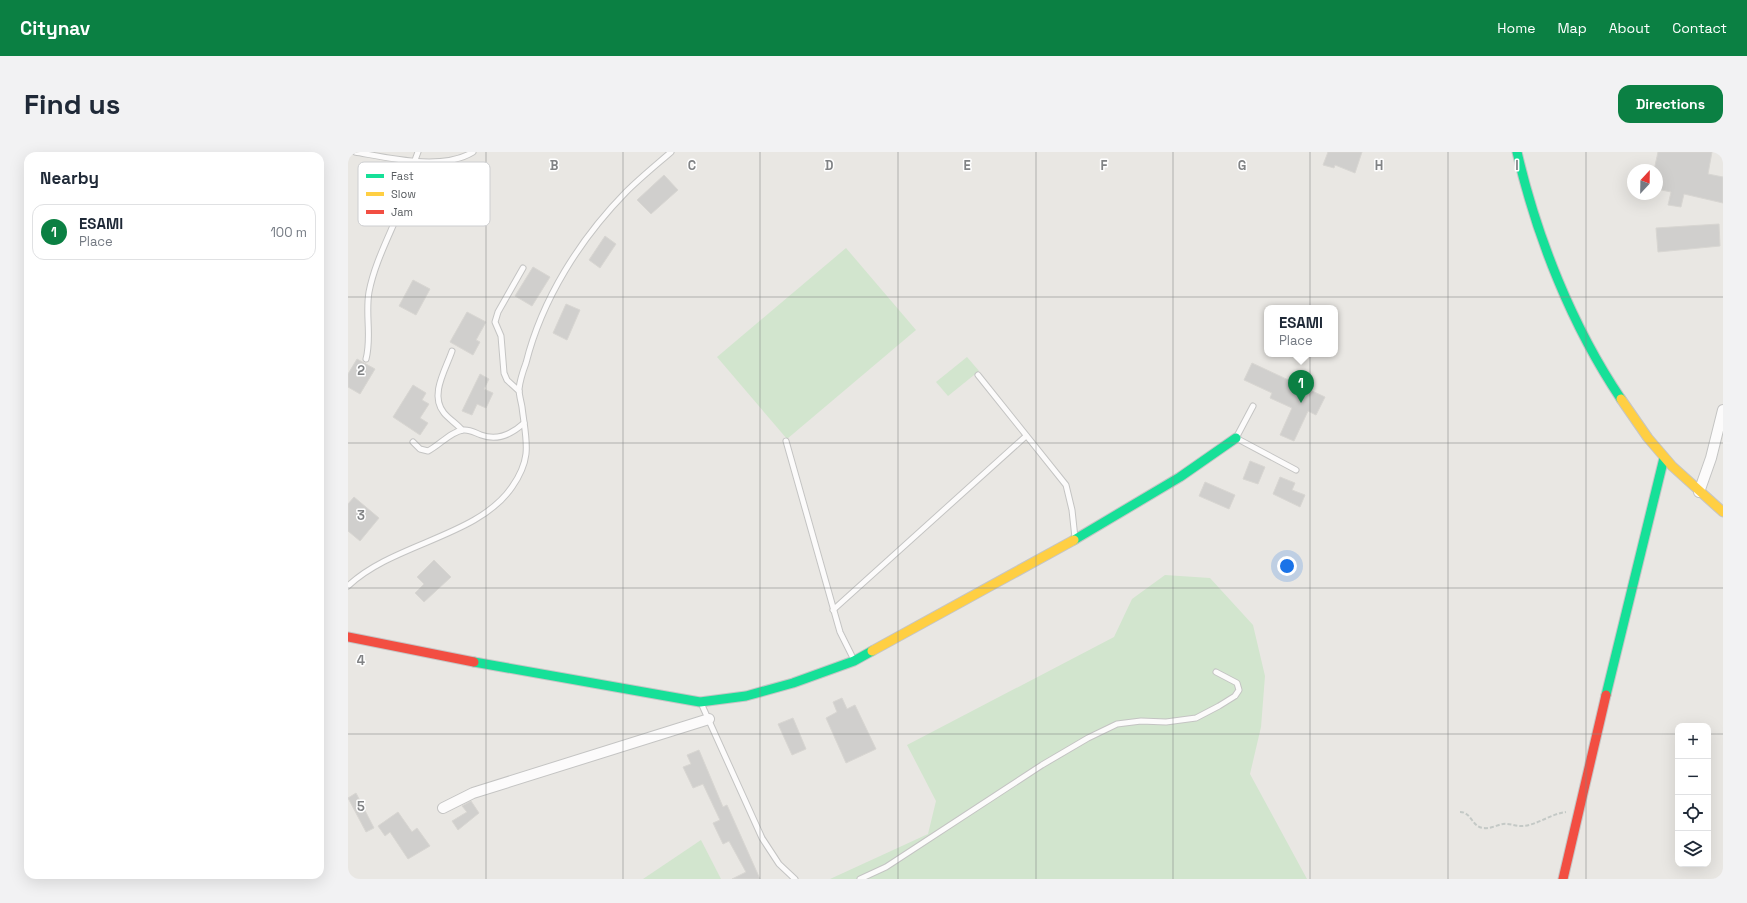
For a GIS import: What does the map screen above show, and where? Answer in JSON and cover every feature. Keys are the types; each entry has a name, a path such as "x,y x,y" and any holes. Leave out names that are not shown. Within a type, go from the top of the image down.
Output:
{"street":[{"path":"1517,152 1528,198 1542,239 1574,314 1600,367 1624,404 1664,458 1699,492 1723,512"},
{"path":"1699,492 1711,458 1723,410"},
{"path":"348,637 447,657 700,702 746,696 779,687 854,661 1143,501 1236,438"},
{"path":"1563,879 1664,458"},
{"path":"443,808 473,793 708,719"}],"lane":[{"path":"355,152 414,162 463,158 473,152"},
{"path":"414,162 418,152"},
{"path":"348,586 381,562 461,526 492,508 511,489 527,458 527,447 519,391 521,377 536,328 562,276 591,233 626,192 671,152"},
{"path":"366,359 369,346 368,308 371,285 381,252 392,226"},
{"path":"519,391 507,380 504,373 501,336 495,322 498,312 523,268"},
{"path":"452,350 441,380 438,401 444,413 462,430"},
{"path":"978,375 1066,485 1072,510 1075,540"},
{"path":"1253,406 1236,438 1296,470"},
{"path":"413,442 420,449 428,451 450,435 462,430 469,430 482,436 496,437 511,433 524,423"},
{"path":"833,610 1026,436"},
{"path":"786,441 833,610 840,632 854,661"},
{"path":"860,879 886,866 1042,765 1117,724 1141,721 1183,720 1207,713 1235,696 1239,690 1237,683 1216,672"},
{"path":"700,702 762,838 779,864 795,879"}],"path":[{"path":"1460,812 1469,814 1478,826 1484,828 1503,823 1521,826 1535,822 1555,813 1579,812"}],"green space":[{"path":"846,248 916,330 787,439 717,357"},
{"path":"967,357 979,371 948,396 936,382"},
{"path":"1165,575 1210,578 1253,625 1265,676 1261,727 1250,774 1307,879 830,879 928,834 936,801 907,745 1114,637 1132,599"},
{"path":"701,840 721,879 643,879"}],"building":[{"path":"1328,152 1362,152 1355,173 1335,165 1334,168 1323,165"},
{"path":"1658,152 1712,152 1708,174 1723,177 1723,203 1684,194 1681,207 1668,205 1671,192 1663,190 1663,164 1655,164"},
{"path":"664,175 678,190 651,214 637,200"},
{"path":"1719,224 1720,246 1658,252 1656,228"},
{"path":"605,236 616,244 600,268 589,260"},
{"path":"533,267 550,277 532,306 515,296"},
{"path":"413,280 430,289 416,315 399,306"},
{"path":"566,304 580,310 567,340 553,333"},
{"path":"467,312 486,322 476,340 480,342 473,355 450,342"},
{"path":"357,359 375,369 360,394 348,387 348,374"},
{"path":"1252,363 1325,397 1316,415 1308,411 1294,441 1280,435 1292,408 1270,398 1272,393 1244,380"},
{"path":"480,374 489,379 484,389 493,393 486,408 477,404 472,415 462,411"},
{"path":"413,385 426,393 422,400 429,404 420,418 428,423 420,435 393,417"},
{"path":"1250,461 1265,467 1258,484 1243,479"},
{"path":"1280,477 1295,483 1292,490 1305,495 1300,507 1273,494"},
{"path":"1205,482 1235,495 1229,509 1199,496"},
{"path":"354,497 379,518 360,541 348,531 348,504"},
{"path":"434,560 451,577 424,602 415,593 424,584 417,577"},
{"path":"842,698 847,709 855,705 876,749 846,763 826,718 837,712 833,702"},
{"path":"793,718 806,749 792,755 778,724"},
{"path":"699,750 723,807 727,805 760,879 732,879 746,872 729,841 723,844 713,823 720,820 703,784 693,788 683,767 691,764 687,755"},
{"path":"356,793 374,828 366,832 348,798"},
{"path":"471,801 479,813 458,830 452,821 467,812 462,806"},
{"path":"398,812 412,832 417,828 430,846 408,859 390,832 385,836 378,826"}],"traffic: fast":[{"path":"1517,152 1535,217 1558,280 1587,342 1621,399"},
{"path":"1074,540 1180,477 1236,438"},
{"path":"1606,695 1664,458"},
{"path":"474,662 700,702 746,696 793,683 854,661 872,651"}],"traffic: slow":[{"path":"1621,399 1648,438 1672,466 1723,512"},
{"path":"872,651 1074,540"}],"traffic: jam":[{"path":"348,637 474,662"},
{"path":"1563,879 1606,695"}],"place":[{"name":"ESAMI","path":"1301,403"}]}
